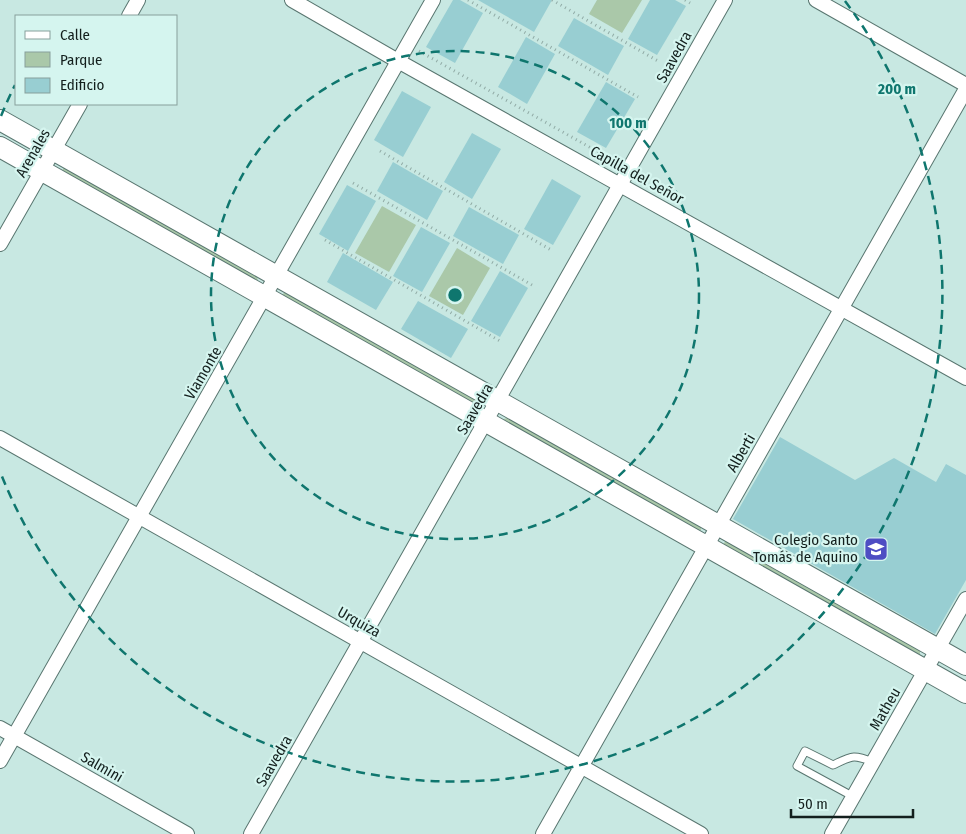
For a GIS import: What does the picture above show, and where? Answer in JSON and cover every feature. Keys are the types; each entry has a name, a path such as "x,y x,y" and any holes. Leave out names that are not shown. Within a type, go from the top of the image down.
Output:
{"main road":[{"path":"0,120 966,665"},
{"path":"0,147 966,693"}],"street":[{"path":"130,15 138,0"},
{"name":"Capilla del Señor","path":"292,0 966,378"},
{"name":"Viamonte","path":"0,761 433,0"},
{"name":"Saavedra","path":"251,834 725,0"},
{"path":"816,0 966,87"},
{"name":"Alberti","path":"543,834 966,87"},
{"name":"Arenales","path":"0,244 79,105"},
{"name":"Urquiza","path":"0,438 701,834"},
{"name":"Matheu","path":"832,834 966,599"},
{"name":"Salmini","path":"0,728 187,834"}],"lane":[{"path":"854,797 797,766 805,751 833,765 852,756 858,756 873,762"}],"path":[{"path":"468,0 638,98"},
{"path":"552,0 658,61"},
{"path":"685,0 690,3"},
{"path":"416,49 616,162 621,153"},
{"path":"380,150 553,250"},
{"path":"353,183 532,285"},
{"path":"325,240 500,341"}],"green space":[{"path":"597,0 642,0 622,33 589,14"},
{"path":"64,167 256,275 258,280 255,282 61,173"},
{"path":"382,206 416,225 389,272 355,253"},
{"path":"457,248 490,268 463,315 429,296"},
{"path":"285,292 480,402 479,405 476,407 282,297"},
{"path":"507,418 701,527 701,530 698,532 504,422 504,419"},
{"path":"726,541 920,650 920,654 917,656 723,546"}],"building":[{"path":"453,0 460,0 483,13 455,63 426,47"},
{"path":"478,0 552,0 534,32"},
{"path":"650,0 675,0 686,6 657,55 628,39"},
{"path":"574,18 624,46 608,75 558,46"},
{"path":"526,37 555,54 527,104 498,87"},
{"path":"606,82 635,99 606,148 577,132"},
{"path":"402,91 431,107 403,157 374,140"},
{"path":"472,133 501,149 472,199 444,182"},
{"path":"393,162 443,191 427,220 377,191"},
{"path":"552,179 581,196 553,245 524,229"},
{"path":"347,185 376,201 348,251 319,234"},
{"path":"469,207 519,235 503,264 453,236"},
{"path":"421,227 450,243 422,292 393,276"},
{"path":"343,253 393,282 376,310 327,282"},
{"path":"500,271 528,288 500,337 471,321"},
{"path":"418,301 468,329 451,358 401,329"},
{"name":"Colegio Santo Tomás de Aquino","path":"780,437 855,480 894,458 936,482 946,464 966,475 966,580 935,634 733,519"}],"place":[{"name":"Colegio Santo Tomás de Aquino","path":"876,549"}]}
